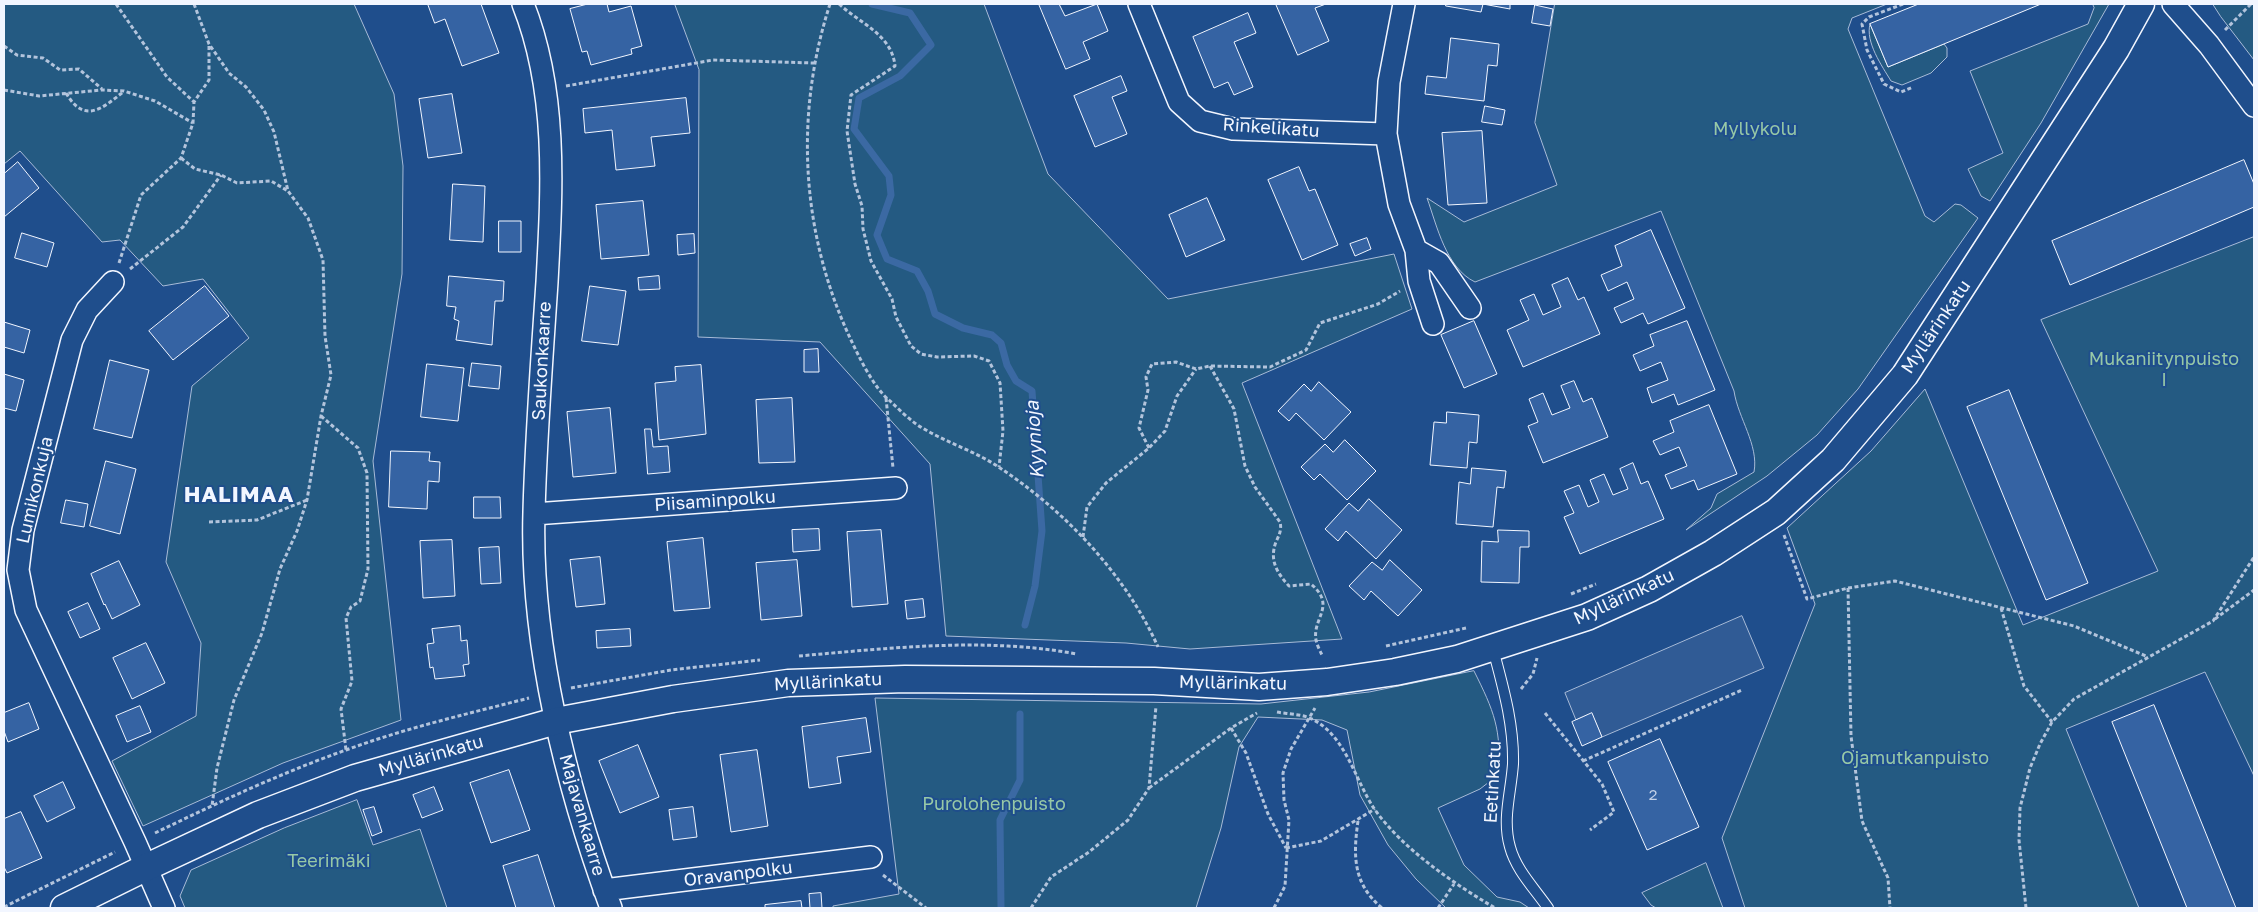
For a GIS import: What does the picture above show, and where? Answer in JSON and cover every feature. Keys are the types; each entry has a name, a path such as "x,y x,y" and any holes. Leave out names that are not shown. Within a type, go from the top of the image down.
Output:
{"street":[{"name":"Saukonkaarre","path":"523,4 530,22 546,90 552,177 534,514 537,606 556,721"},
{"name":"Rinkelikatu","path":"1139,4 1179,102 1200,121 1233,129 1386,134"},
{"path":"1404,4 1389,82 1386,134 1399,204 1416,250 1419,281 1433,324"},
{"name":"Myllärinkatu","path":"64,908 146,867 258,815 355,778 556,721 672,699 788,683 905,678 1154,681 1260,687 1326,682 1395,672 1457,659 1587,617 1649,589 1713,554 1776,512 1834,460 1905,375 2116,49 2141,4"},
{"path":"2173,4 2209,45 2254,106"},
{"path":"1416,250 1438,264 1470,308"},
{"name":"Lumikonkuja","path":"113,282 86,310 72,340 23,530 18,570 26,610 164,908"},
{"name":"Piisaminpolku","path":"534,514 896,488"},
{"name":"Majavankaarre","path":"556,721 573,795 608,899"},
{"name":"Oravanpolku","path":"608,899 871,857"}],"lane":[{"name":"Eetinkatu","path":"1492,648 1512,722 1513,765 1505,824 1510,848 1519,868 1548,908"}],"path":[{"path":"116,4 167,77 194,102"},
{"path":"194,4 208,44 229,73 246,87 264,110 274,132 288,191"},
{"path":"830,4 814,63 807,125 808,168 812,215 821,258 837,309 858,355 886,398 924,429 999,467 1083,537 1138,608 1158,647"},
{"path":"839,4 855,19 878,33 893,52 895,66 851,95 846,131 855,184 862,206 863,229 871,262 892,299 896,318 911,346 921,354 974,356 989,361 1000,383 1003,431 999,467"},
{"path":"1903,4 1869,17 1862,24 1867,50 1884,84 1901,92 1913,87"},
{"path":"2209,45 2251,4"},
{"path":"113,282 141,195 181,158 193,123 194,102 209,80 208,44"},
{"path":"4,46 18,54 43,58 60,70 79,69 102,90"},
{"path":"546,90 713,60 814,63"},
{"path":"4,90 39,96 102,90 124,91 155,101 193,123"},
{"path":"66,93 73,106 88,112 103,108 124,91"},
{"path":"181,158 195,169 221,175 237,183 272,181 288,191 308,218 323,260 325,336 331,375 321,416 307,500 297,531 280,569 262,633 234,700 217,768 209,838"},
{"path":"113,282 183,227 221,175"},
{"path":"1149,448 1139,428 1148,390 1146,377 1152,364 1176,362 1196,368 1210,366 1270,367 1306,350 1320,323 1378,304 1419,281"},
{"path":"1210,366 1234,409 1245,466 1255,487 1280,522 1282,529 1272,553 1278,574 1290,586 1311,584 1320,591 1323,606 1315,639 1322,655"},
{"path":"1083,537 1088,507 1106,483 1149,448 1165,431 1177,396 1196,368"},
{"path":"886,398 896,488"},
{"path":"321,416 358,448 367,472 368,569 360,602 351,608 346,618 352,681 341,709 346,750"},
{"path":"209,522 257,520 307,500"},
{"path":"1776,512 1807,599 1848,588 1895,581 2074,626 2147,657"},
{"path":"2213,621 2254,557"},
{"path":"1564,598 1597,583"},
{"path":"1848,588 1851,736 1862,821 1888,878 1890,908"},
{"path":"2026,908 2019,840 2020,808 2030,768 2052,722 2074,699 2213,621 2254,590"},
{"path":"2001,608 2024,686 2052,722"},
{"path":"1379,648 1470,627"},
{"path":"794,656 940,645 1040,647 1082,655"},
{"path":"1312,656 1331,655"},
{"path":"4,907 212,805 346,750 416,727 551,692 671,670 767,659"},
{"path":"1274,908 1285,886 1289,820 1284,800 1283,773 1291,749 1309,718 1326,682"},
{"path":"1582,761 1742,690"},
{"path":"1149,788 1157,701"},
{"path":"1031,908 1051,877 1090,852 1128,820 1149,788 1248,716 1264,710"},
{"path":"1273,711 1309,718 1332,734 1354,769 1375,809 1420,856 1454,884 1495,908"},
{"path":"1545,713 1602,784 1614,812 1590,830"},
{"path":"1231,728 1246,753 1268,814 1286,848"},
{"path":"1286,848 1321,841 1375,809"},
{"path":"1358,820 1354,848 1358,876 1367,893 1382,908"},
{"path":"871,857 886,878 926,908"},
{"path":"1438,908 1454,884"}],"green space":[{"path":"4,4 354,4 394,94 403,166 402,274 373,461 401,720 283,763 143,826 112,761 196,716 201,643 166,562 192,386 249,338 203,279 163,286 120,240 102,242 20,151 4,164"},
{"path":"675,4 984,4 1048,174 1168,299 1394,254 1412,309 1242,383 1342,639 1190,649 1126,643 946,636 930,464 820,342 698,337 699,70"},
{"name":"Myllykolu","path":"1555,4 1887,4 1852,18 1848,29 1925,216 1934,222 1955,204 1961,205 1978,218 1858,389 1817,435 1767,476 1686,530 1711,508 1717,494 1754,472 1755,462 1754,452 1734,391 1661,211 1475,282 1465,276 1450,257 1439,233 1427,198 1464,222 1557,185 1535,123"},
{"path":"2093,4 2109,4 2041,123 1990,201 1981,196 1968,169 2003,153 1970,71 2088,24 2094,8"},
{"path":"2213,4 2254,4 2254,60 2221,17"},
{"path":"1870,24 1888,67 1944,44 1947,48 1947,57 1931,73 1902,85 1891,81 1872,46 1869,31"},
{"name":"Ojamutkanpuisto","path":"2254,237 2254,776 2205,672 2066,729 2139,908 1745,908 1722,838 1815,604 1787,528 1871,451 1925,389 2023,625 2158,571 2041,320"},
{"name":"Purolohenpuisto","path":"1474,671 1487,698 1495,721 1499,745 1498,775 1480,789 1438,808 1464,865 1497,897 1520,902 1529,908 1446,908 1416,879 1388,845 1360,795 1347,730 1322,720 1258,717 1239,747 1221,828 1196,908 833,908 833,906 899,894 875,698 1261,704 1369,692"},
{"name":"Teerimäki","path":"357,800 373,845 420,829 447,908 185,908 180,896 191,870 284,828"},
{"path":"1706,863 1723,908 1656,908 1651,905 1642,893"}],"shaded area":[{"path":"1742,616 1764,668 1602,737 1592,714 1576,720 1565,693"}],"building":[{"path":"428,4 481,4 499,53 462,66 445,19 435,23"},
{"path":"588,4 607,4 609,12 631,6 642,46 631,49 632,54 591,65 587,51 582,52 570,9"},
{"path":"1039,4 1059,4 1065,16 1097,4 1108,31 1083,42 1090,59 1066,69"},
{"path":"1276,4 1326,4 1315,8 1329,41 1298,55"},
{"path":"1446,4 1483,4 1481,12 1446,6"},
{"path":"1483,4 1510,4 1510,9"},
{"path":"1919,4 2041,4 1888,67 1870,24"},
{"path":"1535,5 1553,9 1550,26 1532,23"},
{"path":"1248,13 1256,33 1234,42 1253,87 1234,95 1228,82 1214,88 1193,37"},
{"path":"1451,38 1499,44 1497,66 1488,65 1484,101 1425,94 1427,76 1446,78"},
{"path":"1121,76 1127,91 1112,97 1127,134 1095,147 1074,96"},
{"path":"452,94 462,153 428,158 419,99"},
{"path":"686,98 690,133 651,137 655,166 616,170 612,130 585,133 583,109"},
{"path":"1485,106 1505,110 1502,125 1482,122"},
{"path":"1482,131 1487,203 1448,205 1442,133"},
{"path":"2244,160 2254,184 2254,207 2070,285 2052,241"},
{"path":"18,162 39,188 4,217 4,174"},
{"path":"1299,167 1309,191 1315,189 1338,245 1302,260 1268,180"},
{"path":"453,184 485,186 483,242 450,240"},
{"path":"1207,198 1225,240 1186,257 1169,215"},
{"path":"643,201 649,255 601,259 596,205"},
{"path":"499,221 521,221 521,252 499,252"},
{"path":"1651,230 1685,308 1648,324 1643,313 1621,323 1614,308 1634,299 1627,282 1608,291 1601,275 1622,266 1615,246"},
{"path":"22,233 54,243 47,267 15,258"},
{"path":"694,234 695,253 678,255 677,235"},
{"path":"1367,238 1371,249 1355,256 1350,244"},
{"path":"449,276 504,281 503,301 495,301 492,345 456,340 459,321 454,319 456,307 447,306"},
{"path":"659,276 660,289 639,290 638,278"},
{"path":"1568,278 1578,300 1584,297 1600,334 1523,367 1507,330 1529,320 1520,300 1534,294 1543,315 1561,307 1552,285"},
{"path":"205,286 229,316 173,360 149,331"},
{"path":"590,286 626,291 618,345 582,341"},
{"path":"1474,321 1497,374 1464,388 1441,335"},
{"path":"1687,321 1715,390 1678,405 1674,394 1652,403 1647,388 1668,380 1661,362 1640,371 1633,355 1654,346 1650,335"},
{"path":"4,322 30,330 24,353 4,347"},
{"path":"818,349 819,372 804,372 804,350"},
{"path":"110,360 149,370 132,438 94,429"},
{"path":"472,363 501,366 499,389 469,386"},
{"path":"427,364 464,368 458,421 421,417"},
{"path":"701,365 706,434 659,440 655,383 676,381 675,367"},
{"path":"4,374 24,380 16,411 4,408"},
{"path":"1574,381 1583,402 1592,398 1608,437 1543,463 1528,426 1538,422 1529,399 1543,393 1552,415 1570,408 1561,386"},
{"path":"1319,382 1351,412 1324,440 1296,413 1289,421 1278,411 1304,384 1311,391"},
{"path":"2009,390 2088,583 2046,600 1967,407"},
{"path":"792,398 795,462 759,463 756,400"},
{"path":"1709,405 1737,474 1698,490 1694,480 1671,489 1665,475 1687,466 1679,447 1660,455 1653,441 1674,432 1670,421"},
{"path":"610,408 616,473 573,477 567,412"},
{"path":"1447,412 1479,415 1477,443 1469,442 1467,468 1430,465 1434,422 1446,423"},
{"path":"645,429 651,429 653,447 668,446 670,472 648,474"},
{"path":"1345,440 1376,471 1347,500 1320,474 1314,480 1301,467 1325,444 1333,452"},
{"path":"391,451 430,452 429,461 440,462 439,482 428,481 427,509 389,507"},
{"path":"106,461 136,469 120,534 90,526"},
{"path":"1633,463 1641,484 1648,481 1664,519 1580,554 1564,517 1574,513 1564,491 1579,485 1588,507 1599,502 1590,480 1604,474 1613,495 1628,489 1620,469"},
{"path":"1472,468 1506,471 1504,488 1497,487 1493,527 1456,524 1459,482 1470,484"},
{"path":"474,497 500,497 501,518 474,518"},
{"path":"1369,499 1402,530 1376,559 1346,531 1338,541 1325,529 1349,503 1358,511"},
{"path":"66,500 88,504 84,527 61,523"},
{"path":"819,529 820,550 793,552 792,530"},
{"path":"881,530 888,604 852,607 847,532"},
{"path":"1498,530 1529,531 1529,547 1520,547 1519,583 1481,582 1482,541 1498,542"},
{"path":"703,538 710,608 674,611 667,542"},
{"path":"452,540 455,596 423,598 420,541"},
{"path":"499,547 501,583 481,584 479,548"},
{"path":"600,557 605,604 576,607 570,560"},
{"path":"797,560 802,616 761,620 756,563"},
{"path":"1390,560 1422,590 1398,616 1371,591 1364,600 1349,586 1372,562 1382,570"},
{"path":"119,561 140,605 112,619 91,574"},
{"path":"923,599 925,617 907,619 905,601"},
{"path":"88,603 100,629 80,638 68,612"},
{"path":"460,626 461,641 467,640 469,664 463,665 465,676 435,679 433,667 430,668 427,644 434,643 432,629"},
{"path":"630,629 631,646 597,648 596,631"},
{"path":"146,643 165,683 132,699 113,658"},
{"path":"29,703 39,729 8,742 4,731 4,713"},
{"path":"2154,705 2236,908 2187,908 2112,722"},
{"path":"140,706 151,732 127,742 116,716"},
{"path":"1592,713 1602,737 1582,746 1572,722"},
{"path":"866,718 871,752 837,757 841,783 809,788 802,727"},
{"path":"1660,739 1699,827 1647,850 1608,762"},
{"path":"638,745 659,797 620,813 599,761"},
{"path":"757,750 768,826 731,832 720,755"},
{"path":"509,770 530,830 491,843 470,783"},
{"path":"63,782 75,808 47,822 34,796"},
{"path":"434,787 443,810 422,818 413,795"},
{"path":"374,807 382,832 372,836 363,810"},
{"path":"693,807 697,837 673,840 669,810"},
{"path":"21,812 42,858 7,873 4,867 4,819"},
{"path":"538,855 555,908 516,908 503,866"},
{"path":"821,893 822,908 810,908 809,894"},
{"path":"801,901 802,908 765,908 765,905"}],"waterway":[{"name":"Kyynioja","path":"872,4 910,13 931,45 900,76 859,98 854,129 889,176 891,195 877,235 887,259 917,271 928,291 935,314 963,328 992,335 1001,343 1007,365 1016,381 1032,391 1042,531 1035,586 1025,625"},
{"name":"Kyynioja","path":"1001,908 1000,820 1020,780 1020,714"}],"district":[{"name":"HALIMAA","path":"239,495"}],"park label":[{"name":"Mukaniitynpuisto I","path":"2164,369"}]}
